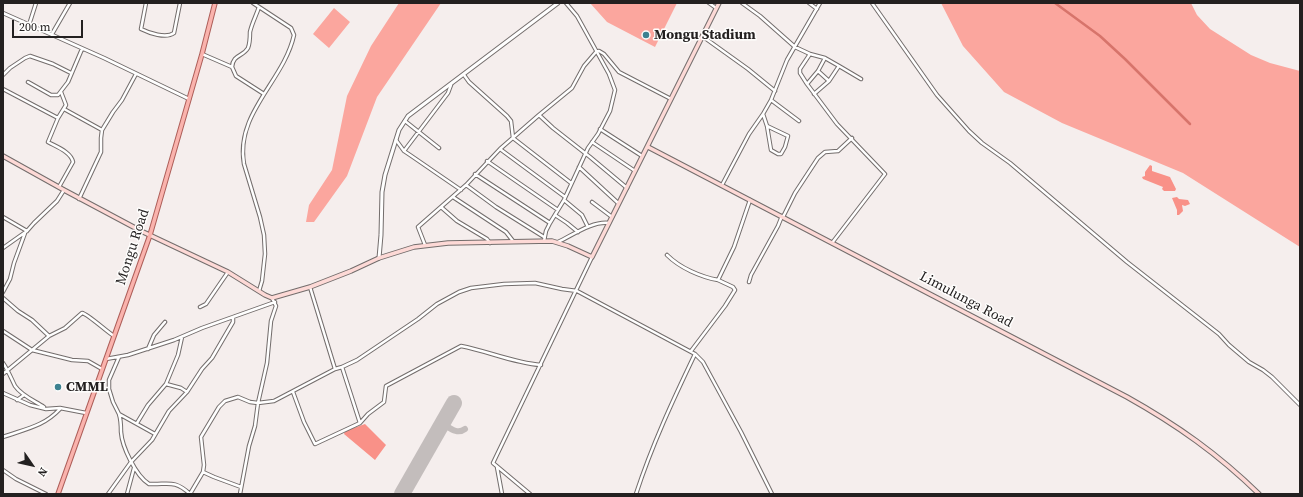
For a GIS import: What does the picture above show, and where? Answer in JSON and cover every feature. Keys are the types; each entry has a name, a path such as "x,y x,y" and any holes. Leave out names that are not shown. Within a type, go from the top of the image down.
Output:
{"main road":[{"name":"Mongu Road","path":"58,494 150,235 202,54 215,3"},
{"path":"3,156 150,235 228,272 274,300 351,271 379,258 425,245 544,239 558,242 592,258 618,203 672,100 719,3"},
{"name":"Limulunga Road","path":"648,147 1158,414 1186,432 1211,451 1259,494"}],"street":[{"path":"29,25 36,3"},
{"path":"52,34 70,3"},
{"path":"146,3 141,29 150,33 166,36 171,35 174,32 180,3"},
{"path":"252,3 291,28 294,35 281,66 252,114 245,134 242,158 264,235 264,271 259,292"},
{"path":"379,258 383,185 399,130 405,121 413,111 451,85 558,3"},
{"path":"466,184 496,207 544,239 550,223 565,199 571,183 612,104 615,90 609,74 577,16 566,3"},
{"path":"709,3 717,8"},
{"path":"742,3 760,16 795,46 810,54 825,58 861,79"},
{"path":"809,3 817,9"},
{"path":"722,185 749,134 771,100 782,72 795,46 820,3"},
{"path":"872,3 937,95 969,131 1127,262 1219,334 1229,345 1246,359 1263,370 1300,405"},
{"path":"232,67 236,57 245,52 248,48 252,25 259,7"},
{"path":"3,13 52,34 189,99"},
{"path":"702,36 748,69 775,91"},
{"path":"28,82 55,96 61,92 68,82 82,49"},
{"path":"425,245 418,227 461,190 500,149 538,115 572,88 584,66 596,52 602,52 619,72 672,100"},
{"path":"202,54 232,67 236,76 264,94"},
{"path":"810,54 800,69 800,73 837,124 885,174 832,243"},
{"path":"3,76 10,68 30,56 71,73"},
{"path":"807,84 818,71 825,58"},
{"path":"814,94 829,81 839,66"},
{"path":"818,71 829,81"},
{"path":"79,198 101,152 102,130 112,112 122,100 136,74"},
{"path":"464,75 469,82 511,121 513,138 571,183"},
{"path":"404,151 448,93 451,85"},
{"path":"3,89 58,118"},
{"path":"59,187 73,162 70,155 48,142 66,103 61,92"},
{"path":"771,100 799,121"},
{"path":"64,109 102,130"},
{"path":"763,114 767,126 771,150 781,154 788,136 767,126"},
{"path":"538,115 586,153 626,188"},
{"path":"405,121 439,148"},
{"path":"600,129 643,157"},
{"path":"749,282 751,275 782,216 818,158 825,152 838,151 852,138"},
{"path":"396,140 404,151 461,190"},
{"path":"592,142 635,171"},
{"path":"500,149 565,199 582,215 588,227"},
{"path":"487,161 558,210"},
{"path":"579,167 618,203"},
{"path":"475,174 550,223"},
{"path":"3,248 27,231 56,201 64,190"},
{"path":"453,197 506,232 513,241"},
{"path":"718,280 734,247 750,200"},
{"path":"592,202 612,217"},
{"path":"441,207 458,221 487,238 490,242"},
{"path":"555,215 578,232"},
{"path":"3,216 27,231"},
{"path":"558,242 588,227 601,223 609,223"},
{"path":"3,292 10,278 14,263 27,231"},
{"path":"667,256 672,261 708,278 718,280 734,287 735,290 726,306 691,351"},
{"path":"530,494 493,463 592,258"},
{"path":"200,307 206,304 228,272"},
{"path":"119,357 111,373 108,384 113,402 119,414 122,426 121,433 135,468 142,479 148,484 175,484 190,494 203,472 204,465 201,437 218,407 229,399 238,397 250,402 258,403 274,401 335,369 357,360 418,319 437,304 459,292 471,288 504,284 535,283 577,291 695,354 702,362 741,432 772,494"},
{"path":"310,287 335,369"},
{"path":"3,298 18,311 32,320 49,336"},
{"path":"106,359 148,349 274,300 276,306 271,321 267,363 240,494"},
{"path":"3,374 49,336 65,328 82,313 114,336"},
{"path":"108,494 132,462 148,445 169,411 187,392 215,352 233,322 233,317"},
{"path":"148,349 154,334 165,322"},
{"path":"3,331 32,350 72,360 88,362 102,369"},
{"path":"137,423 148,405 166,384 178,354 182,336"},
{"path":"293,392 306,426 315,444 360,422 384,402 386,386 461,346 515,361 541,365"},
{"path":"636,494 654,443 674,396 695,354"},
{"path":"3,363 16,386 24,395 46,409"},
{"path":"342,367 360,422"},
{"path":"166,384 182,388 187,392"},
{"path":"3,393 30,405 46,409 60,408 86,413"},
{"path":"17,400 24,395"},
{"path":"3,437 45,422 60,408"},
{"path":"119,414 155,434"},
{"path":"497,467 502,494"},
{"path":"128,494 135,468"},
{"path":"3,470 16,479 46,494"},
{"path":"203,472 241,486"}],"shaded area":[{"path":"399,3 441,3 377,97 347,176 314,222 306,222 309,205 332,170 347,96 371,46"},
{"name":"Mongu Stadium","path":"590,3 677,3 655,47 607,22"},
{"path":"941,3 1191,3 1197,15 1210,29 1251,55 1270,63 1300,71 1300,247 1183,173 1062,123 1004,92 963,46"},
{"path":"334,8 350,22 329,48 313,34"},
{"path":"1150,165 1152,166 1152,171 1170,177 1176,189 1175,191 1164,191 1162,189 1163,187 1143,179 1142,177 1145,176 1145,172"},
{"path":"1177,197 1179,199 1188,200 1190,204 1185,206 1182,205 1183,211 1179,215 1177,215 1177,210 1172,198"},
{"path":"365,424 386,445 375,460 344,434 345,431"}],"waterway":[{"path":"1055,3 1100,36 1190,124"}],"taxiway":[{"path":"443,424 456,431 462,431 465,429"}],"runway":[{"path":"402,494 454,403"}],"place":[{"name":"Mongu Stadium","path":"646,35"},
{"name":"CMML","path":"58,387"}]}
